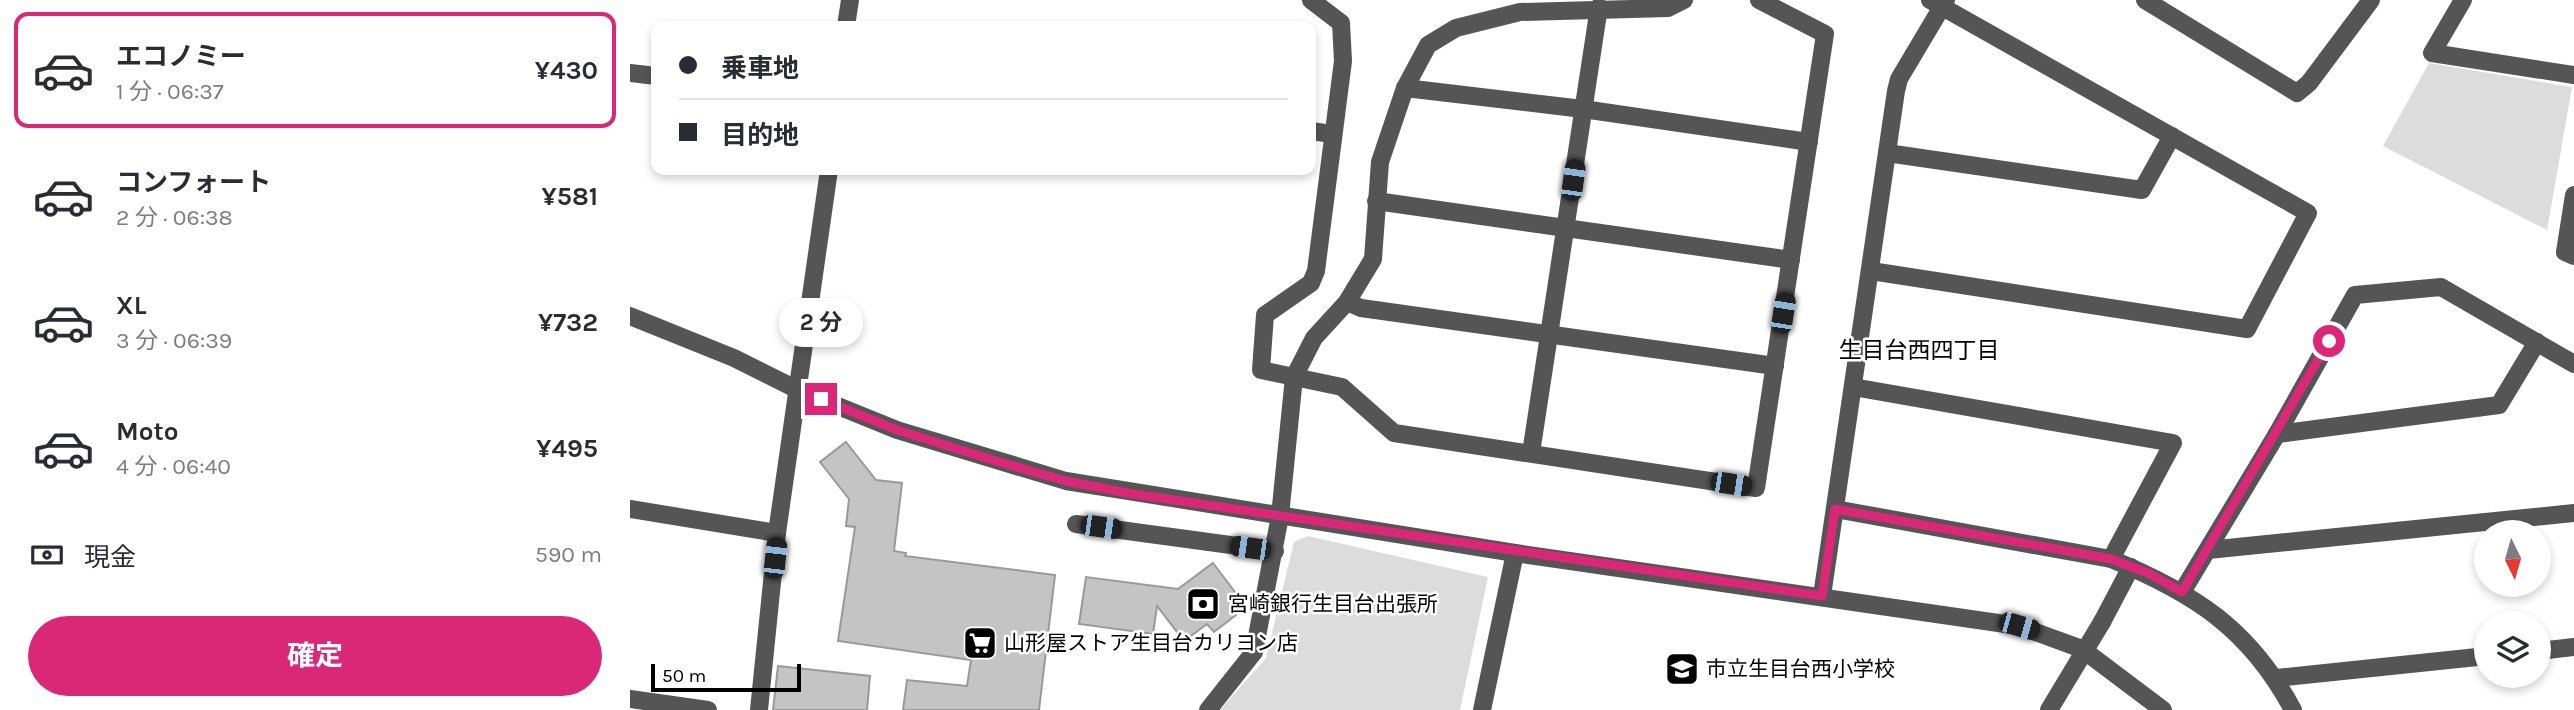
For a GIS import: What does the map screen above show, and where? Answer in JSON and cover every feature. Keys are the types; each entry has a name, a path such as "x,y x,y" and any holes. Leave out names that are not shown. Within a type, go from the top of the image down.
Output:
{"street":[{"path":"847,21 850,0"},
{"path":"1311,0 1341,23 1343,61 1316,271 1311,283 1265,315 1261,370 1342,387 1394,433 1756,488 1825,34 1759,0"},
{"path":"1208,710 1254,652 1275,551 1294,377 1314,338 1347,302 1373,259 1380,162 1405,88 1428,45 1457,28 1520,12 1668,8 1684,0"},
{"path":"2144,0 2297,93 2309,83 2371,0"},
{"path":"2463,0 2432,52 2574,75"},
{"path":"1822,596 1899,79 1940,2 2308,213 2247,330 1871,271"},
{"path":"1531,453 1599,8"},
{"path":"630,73 651,75"},
{"path":"1405,88 1583,109 1809,142"},
{"path":"1316,132 1332,134"},
{"path":"1887,153 2142,190 2172,136"},
{"path":"759,710 777,533 828,175"},
{"path":"2574,195 2565,251 2574,256"},
{"path":"1376,201 1791,260"},
{"path":"2182,592 2277,434 2355,295 2441,287 2574,364"},
{"path":"1347,302 1362,309 1775,366"},
{"path":"630,317 734,358 796,389 897,430 1066,481 1515,553 1976,619 2050,636 2082,649 2162,710"},
{"path":"2277,434 2499,405 2537,342"},
{"path":"1853,387 2173,443 2111,559"},
{"path":"630,509 777,533"},
{"path":"1835,509 2111,559 2131,567 2182,592 2228,624 2257,652 2276,678 2293,710"},
{"path":"2208,550 2574,513"},
{"path":"1076,524 1275,551"},
{"path":"1482,710 1515,553"},
{"path":"2049,710 2102,622 2131,567"},
{"path":"2551,649 2574,647"},
{"path":"2276,678 2474,657"},
{"path":"630,699 708,710"}],"shaded area":[{"path":"2429,63 2572,87 2547,230 2383,146"},
{"path":"1308,536 1488,577 1460,710 1220,710 1266,658 1294,542"}],"building":[{"path":"846,442 876,480 902,483 894,551 906,553 905,556 1055,575 1039,710 903,710 907,680 967,686 971,660 838,641 855,527 846,526 849,499 820,462"},
{"path":"1213,563 1241,600 1230,608 1236,615 1214,632 1207,624 1184,641 1157,606 1153,634 1079,624 1086,577 1178,589"},
{"path":"778,666 870,676 867,710 773,710"}],"place":[{"name":"宮崎銀行生目台出張所","path":"1203,604"},
{"name":"山形屋ストア生目台カリヨン店","path":"980,643"},
{"name":"市立生目台西小学校","path":"1682,669"}],"district":[{"name":"生目台西四丁目","path":"1919,350"}],"route":[{"path":"821,399 897,430 1066,481 1127,493 1541,557 1822,596 1835,509 2111,559 2148,573 2182,592 2277,434 2329,341"}]}
